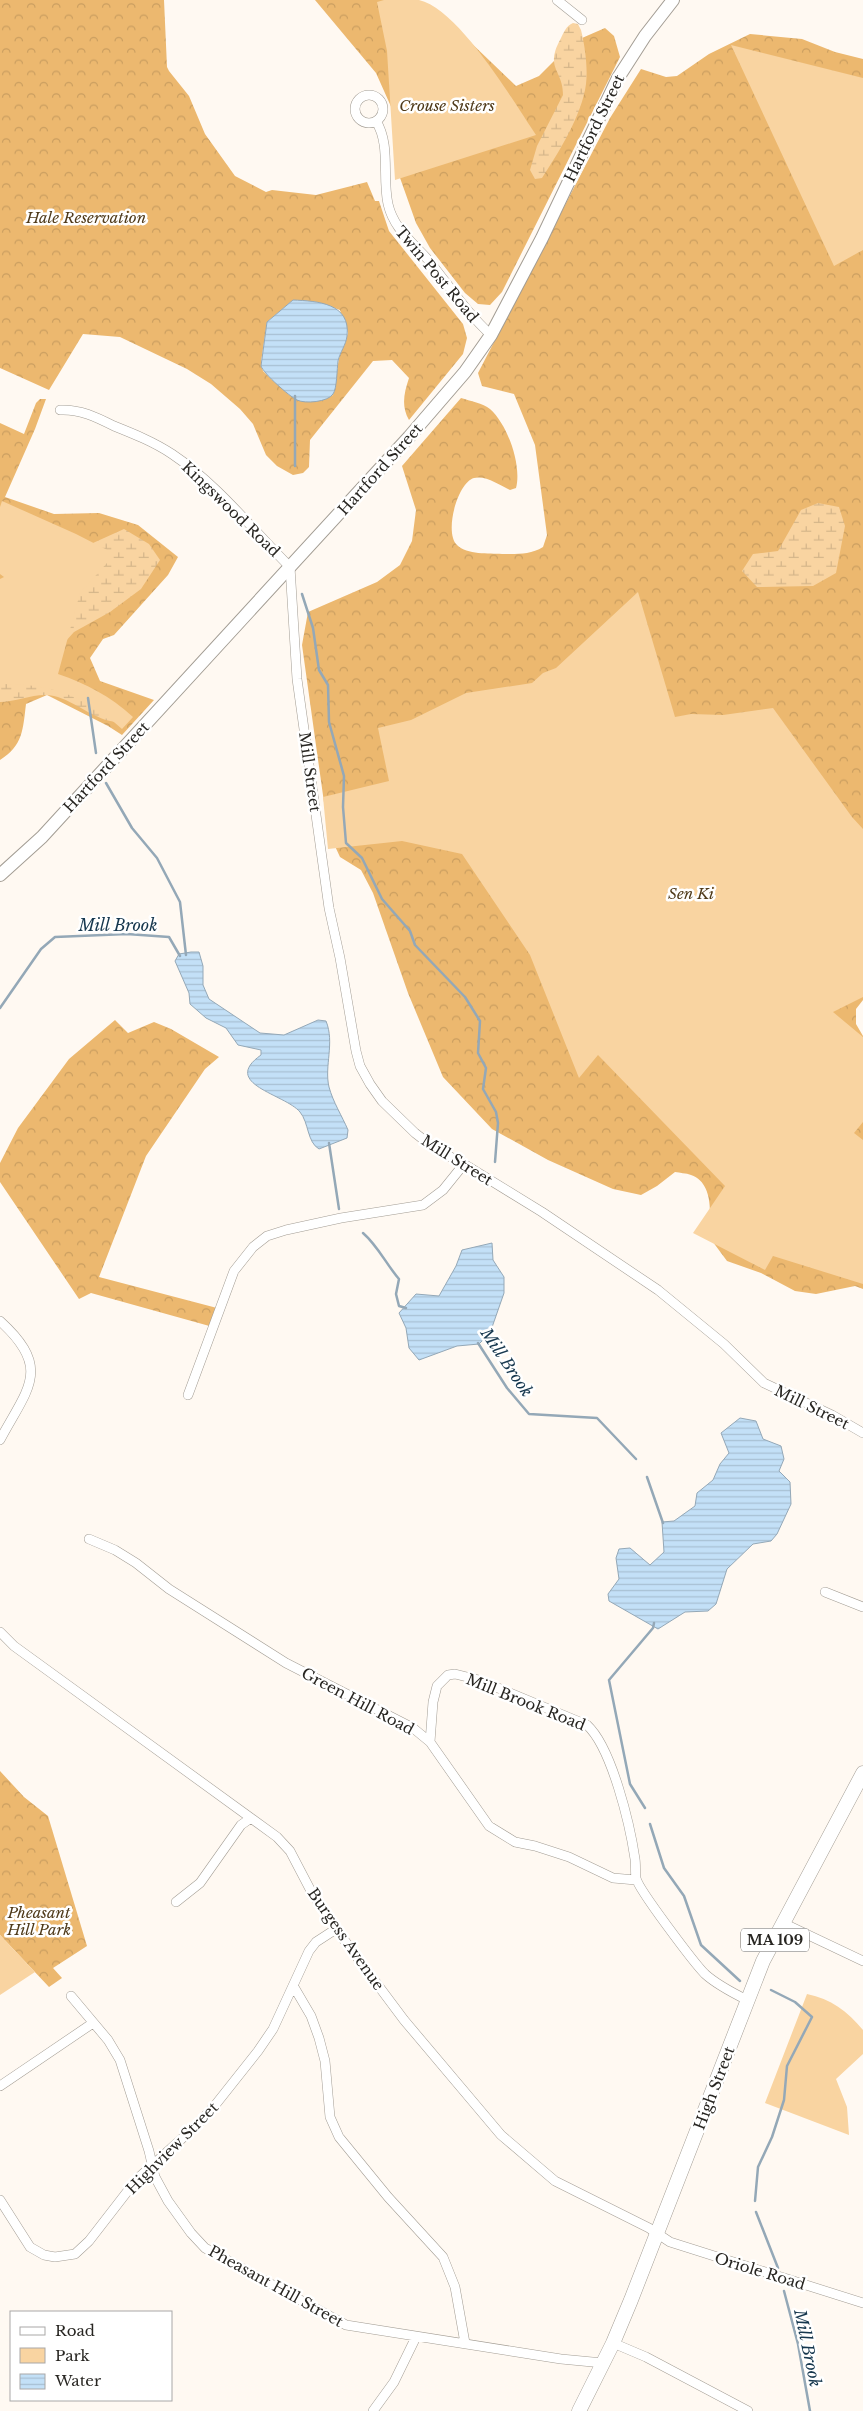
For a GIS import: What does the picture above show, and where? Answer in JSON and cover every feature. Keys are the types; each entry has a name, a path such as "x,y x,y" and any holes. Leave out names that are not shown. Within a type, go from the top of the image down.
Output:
{"main road":[{"name":"High Street","path":"579,2411 614,2343 658,2235 763,1961 863,1773"}],"street":[{"path":"557,0 582,20"},
{"name":"Hartford Street","path":"0,875 42,837 449,392 491,335 542,238 618,78 645,36 673,0"},
{"name":"Twin Post Road","path":"376,121 383,136 386,193 395,224 406,239 432,265 469,315 491,335"},
{"name":"Kingswood Road","path":"60,410 74,409 86,413 147,440 174,455 224,499 290,566"},
{"name":"Mill Street","path":"290,566 297,679 329,908 360,1066 382,1101 415,1134 437,1150 464,1164 658,1290 711,1333 764,1383 832,1415 863,1433"},
{"path":"188,1395 234,1271 253,1247 267,1236 286,1230 341,1218 423,1205 444,1190 464,1164"},
{"path":"0,1321 20,1341 27,1352 32,1374 23,1402 0,1440"},
{"name":"Green Hill Road","path":"89,1539 122,1554 169,1589 243,1638 381,1713 413,1728 430,1742 489,1826 515,1842 569,1857 613,1878 636,1880"},
{"path":"825,1592 863,1607"},
{"name":"Burgess Avenue","path":"0,1632 14,1646 277,1837 290,1851 312,1893 336,1929 404,2020 501,2135 555,2181 658,2235"},
{"name":"Mill Brook Road","path":"430,1742 433,1702 437,1686 448,1675 455,1674 479,1680 587,1725 595,1732 604,1746 616,1783 636,1861 636,1880"},
{"path":"176,1902 200,1883 241,1826 251,1818"},
{"path":"636,1880 671,1931 705,1974 747,2000"},
{"path":"783,1923 863,1962"},
{"name":"Highview Street","path":"0,2200 30,2247 44,2255 55,2257 75,2254 89,2241 137,2179 197,2125 216,2104 258,2051 272,2029 310,1951 322,1937 336,1929"},
{"path":"294,1987 311,2016 319,2038 325,2061 327,2096 333,2123 340,2136 388,2197 443,2257 454,2287 465,2344"},
{"name":"Pheasant Hill Street","path":"71,1996 108,2040 120,2060 149,2150 151,2165 168,2202 190,2233 205,2248 346,2325 416,2337 603,2363"},
{"path":"0,2086 93,2023"},
{"name":"Oriole Road","path":"658,2235 690,2250 863,2303"},
{"path":"373,2411 394,2382 416,2337"},
{"path":"614,2343 646,2357 748,2411"}],"green space":[{"name":"Hale Reservation","path":"0,0 164,0 167,67 189,96 205,134 235,176 266,192 272,190 316,195 367,182 375,201 379,201 389,231 463,324 467,338 463,354 409,420 406,415 404,399 409,378 392,360 373,361 310,440 309,467 303,473 293,475 277,466 266,455 253,424 240,409 211,384 187,369 120,337 83,334 49,390 0,368","holes":["293,300 317,302 340,310 348,333 339,358 333,395 313,401 303,399 286,391 263,371 261,362 267,322"]},
{"path":"315,0 403,0 466,38 516,86 539,76 564,51 582,38 605,28 614,36 620,57 502,292 490,305 478,304 465,293 430,248 416,223 399,175 397,120 376,73"},
{"name":"Crouse Sisters","path":"384,0 419,0 435,7 451,20 484,58 536,135 395,180 387,51 377,2"},
{"path":"573,23 578,24 581,30 585,50 587,78 584,96 575,121 562,145 542,178 535,179 530,170 537,146 563,95 554,63 554,56 564,31"},
{"path":"750,34 802,39 835,52 863,59 863,1000 856,1009 856,1024 863,1036 863,1289 855,1286 816,1294 795,1291 761,1273 727,1261 707,1234 710,1218 709,1200 707,1192 698,1179 689,1174 675,1172 657,1186 641,1195 613,1189 548,1160 492,1129 443,1077 408,993 373,893 361,870 340,857 328,831 302,645 308,612 377,582 400,565 412,541 416,510 402,466 461,398 484,405 497,416 512,446 517,479 516,488 510,490 492,481 478,477 468,482 462,489 454,509 452,520 453,539 461,548 478,553 523,554 543,547 547,535 535,445 514,394 482,386 478,373 610,118 641,69 666,77 677,76 709,54"},
{"path":"731,45 863,78 863,250 834,266"},
{"path":"40,399 46,399 5,497 54,514 99,513 138,525 178,557 168,575 114,635 103,639 90,658 100,681 154,700 122,735 47,695 26,704 23,729 18,743 8,755 0,760 0,423 24,434 36,403"},
{"path":"2,501 76,534 115,554 80,593 58,674 98,691 133,717 122,729 95,708 66,694 35,686 0,684 0,579 4,577 0,574 0,507"},
{"path":"818,503 839,507 845,526 836,573 813,586 757,587 742,571 753,554 778,551 801,510"},
{"path":"124,529 149,544 160,560 141,589 110,612 74,632 55,653 55,679 123,721 114,722 97,717 54,696 40,695 0,702 0,585"},
{"name":"Sen Ki","path":"638,592 675,717 691,714 723,715 773,708 852,817 863,829 863,997 833,1012 863,1037 863,1122 854,1133 863,1140 863,1284 773,1256 765,1270 693,1233 725,1186 598,1055 579,1078 530,955 462,854 402,841 328,849 323,797 389,781 378,728 411,720 466,693 532,683 543,673 556,668"},
{"path":"115,1020 128,1033 154,1022 171,1029 219,1057 205,1069 146,1156 99,1277 217,1308 213,1327 91,1293 79,1299 0,1182 0,1163 18,1128 69,1059"},
{"name":"Pheasant Hill Park","path":"0,1771 24,1797 48,1816 87,1946 53,1968 62,1978 49,1987 0,1935"},
{"path":"0,1935 35,1972 0,1995"},
{"path":"807,1994 824,1999 838,2007 863,2030 863,2054 836,2079 847,2107 849,2135 765,2103"}],"water":[{"path":"293,300 312,301 330,306 338,310 344,317 347,325 347,336 338,361 333,394 326,399 316,402 297,400 277,384 261,366 267,322"},
{"path":"199,952 203,966 203,985 209,999 260,1033 284,1035 318,1020 326,1021 330,1038 329,1087 348,1130 347,1138 319,1149 312,1142 300,1112 251,1081 248,1074 250,1065 261,1055 261,1050 238,1045 226,1028 206,1018 190,1004 189,993 175,961 179,954"},
{"path":"492,1243 493,1260 504,1277 504,1293 490,1333 479,1344 457,1346 419,1360 409,1348 406,1328 399,1313 416,1294 439,1296 456,1266 462,1250"},
{"path":"740,1418 756,1421 763,1439 781,1446 784,1459 779,1471 790,1482 791,1504 777,1534 771,1541 753,1544 727,1569 716,1604 708,1611 685,1612 658,1629 609,1601 608,1594 619,1579 616,1558 619,1549 630,1548 650,1565 664,1552 662,1522 674,1521 695,1506 697,1493 713,1480 720,1464 729,1453 721,1433"}],"waterway":[{"path":"295,396 295,466"},
{"path":"302,594 313,628 319,670 328,685 329,722 344,776 343,807 346,843 362,858 382,899 410,931 415,945 465,997 480,1021 478,1053 486,1068 483,1089 496,1112 498,1123 495,1162"},
{"path":"88,698 96,753"},
{"path":"106,783 132,828 157,858 180,902 186,955"},
{"name":"Mill Brook","path":"0,1008 41,949 55,937 127,934 169,937 180,956"},
{"name":"Mill Brook","path":"329,1143 339,1209"},
{"name":"Mill Brook","path":"363,1233 399,1279 396,1294 399,1306 406,1308"},
{"name":"Mill Brook","path":"478,1343 507,1388 529,1414 597,1418 636,1459"},
{"name":"Mill Brook","path":"647,1477 663,1523"},
{"name":"Mill Brook","path":"645,1808 630,1784 609,1680 653,1628 654,1623"},
{"name":"Mill Brook","path":"650,1824 664,1868 684,1896 701,1945 740,1981"},
{"name":"Mill Brook","path":"755,2201 758,2167 772,2137 784,2100 787,2066 812,2017 795,2002 771,1990"},
{"name":"Mill Brook","path":"756,2212 778,2268"},
{"name":"Mill Brook","path":"784,2291 798,2344 810,2411"}]}
